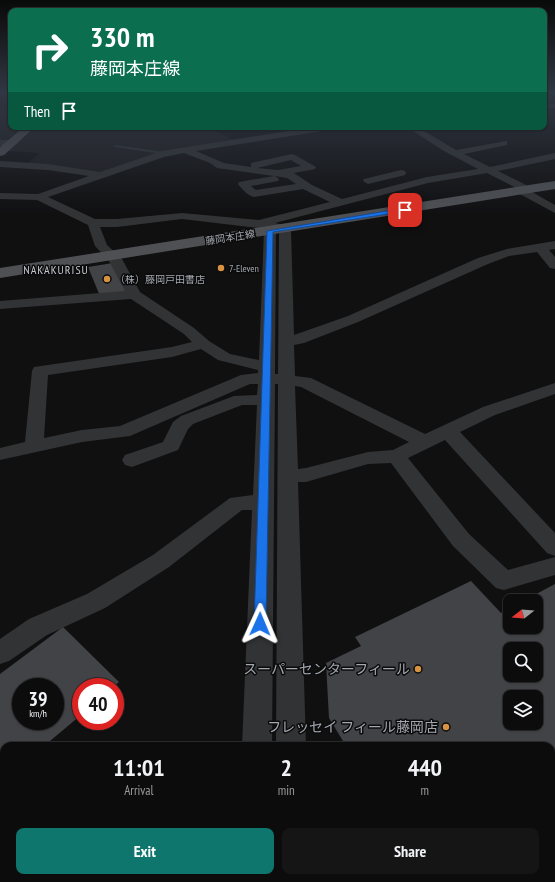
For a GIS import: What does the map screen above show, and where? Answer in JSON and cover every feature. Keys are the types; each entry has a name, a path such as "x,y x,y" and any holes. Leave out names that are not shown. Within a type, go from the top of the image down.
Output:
{"main road":[{"path":"0,153 24,132"},
{"name":"藤岡本庄線","path":"0,273 113,256 272,228 555,186"}],"street":[{"path":"0,196 39,197 162,154 297,132"},
{"path":"420,132 456,153 528,190 555,201"},
{"path":"0,143 11,143"},
{"path":"456,153 504,143"},
{"path":"185,150 220,166 279,173 291,176 306,186 339,202"},
{"path":"203,157 241,150"},
{"path":"39,197 93,223 117,223 182,216 272,228 339,202 423,181 489,170 555,156"},
{"path":"238,168 292,157 311,167 279,173"},
{"path":"0,164 48,167 100,175"},
{"path":"393,164 423,181"},
{"path":"368,181 407,172"},
{"path":"291,176 243,184 254,194 306,186"},
{"path":"528,190 555,210"},
{"path":"93,223 95,230 100,237 101,246 113,256 134,295 189,331 203,344 224,357 254,365 287,381 305,382 425,442"},
{"path":"272,228 287,340 291,742"},
{"path":"257,742 272,228"},
{"path":"287,340 298,340 353,319 482,260 507,253 555,245"},
{"path":"540,247 555,265"},
{"path":"0,304 134,295"},
{"path":"34,446 40,371 172,352 203,344"},
{"path":"0,454 82,436 123,432 267,371"},
{"path":"288,476 306,475 368,458 396,456 489,411 555,388"},
{"path":"132,460 171,446 180,426 187,420 240,400 266,400"},
{"path":"447,430 555,547"},
{"path":"396,456 461,540 504,581 555,566"},
{"path":"0,654 38,627 96,601 161,561 237,503 264,502"}],"shaded area":[{"path":"0,132 21,132 11,140 0,142"},
{"path":"29,132 218,132 235,141 167,152 100,174 27,164 40,153 8,151"}],"building":[{"name":"（株）藤岡戸田書店","path":"113,263 126,292 100,296 88,267"},
{"name":"スーパーセンターフィール","path":"471,581 501,613 503,612 503,634 543,634 543,594 536,594 555,584 555,742 344,742 329,718 326,663 361,646 355,637"},
{"path":"63,627 115,678 72,678 72,723 64,729 64,678 12,678 12,730 63,730 49,742 0,742 0,674"}],"waterway":[{"path":"115,146 163,153"}],"place":[{"name":"7-Eleven","path":"221,268"},
{"name":"（株）藤岡戸田書店","path":"107,279"},
{"name":"スーパーセンターフィール","path":"418,669"},
{"name":"フレッセイ フィール藤岡店","path":"446,727"}],"district":[{"name":"NAKAKURISU","path":"56,270"}],"route":[{"path":"260,624 270,231 405,210"}]}
